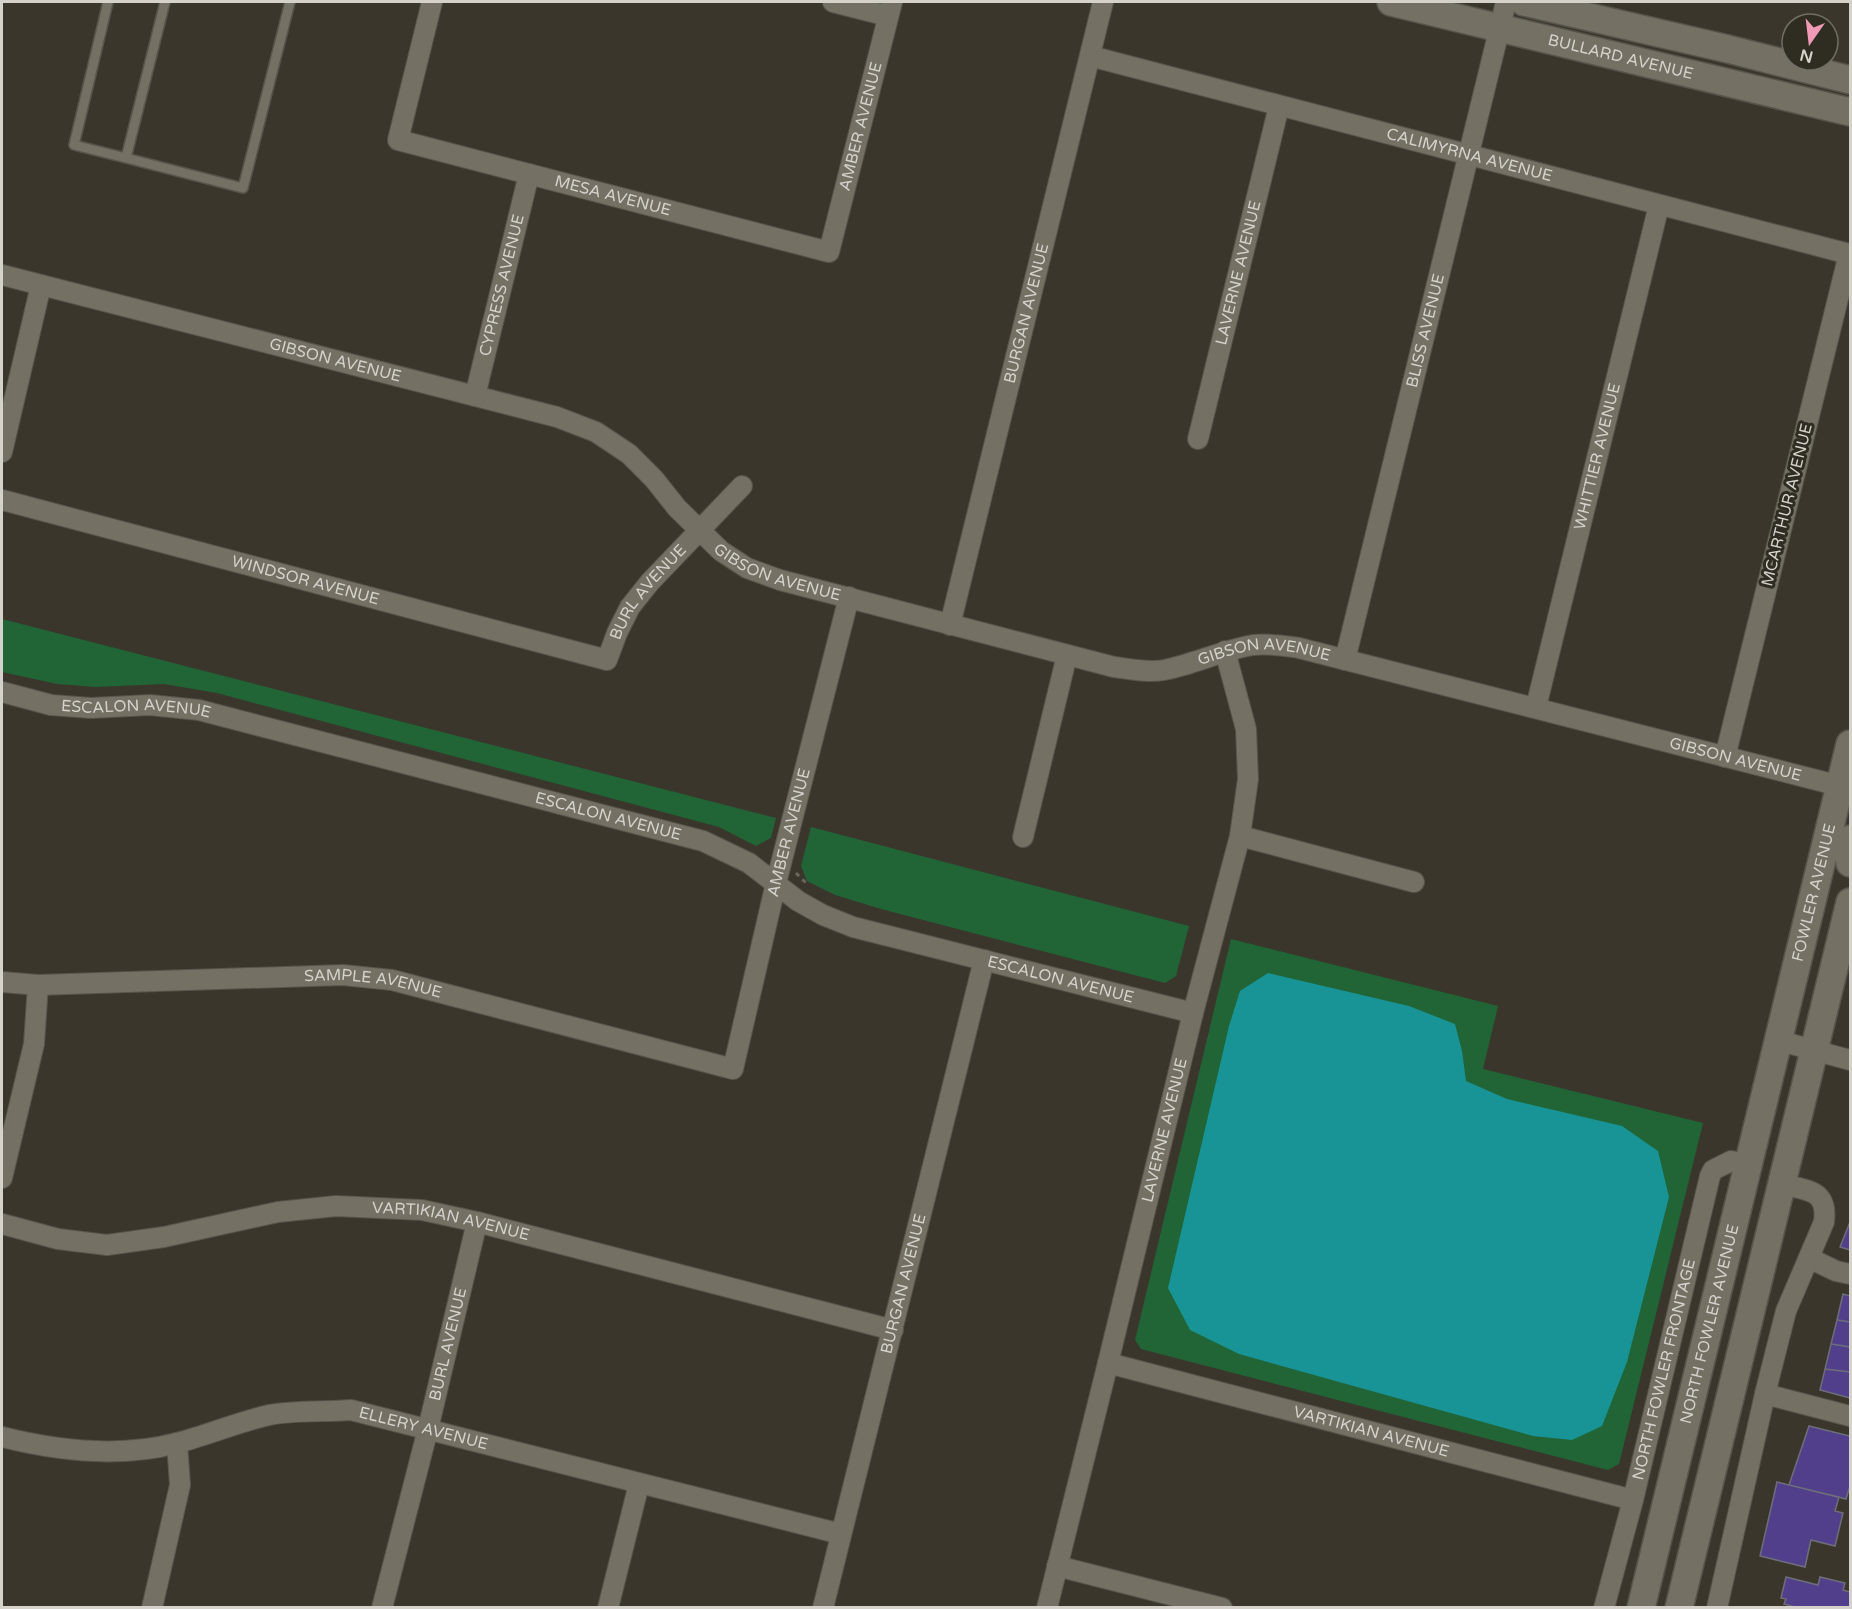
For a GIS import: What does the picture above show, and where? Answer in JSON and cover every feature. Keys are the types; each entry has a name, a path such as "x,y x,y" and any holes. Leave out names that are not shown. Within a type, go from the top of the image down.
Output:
{"main road":[{"name":"BULLARD AVENUE","path":"1391,2 1503,14 1851,112"},
{"name":"BULLARD AVENUE","path":"1524,2 1851,80"},
{"name":"FOWLER AVENUE","path":"1780,1041 1845,791 1851,744"},
{"path":"1851,839 1848,851 1851,863"},
{"path":"1679,1608 1851,902"},
{"name":"NORTH FOWLER AVENUE","path":"1641,1608 1780,1041"}],"street":[{"name":"MESA AVENUE","path":"432,2 398,140 829,252"},
{"path":"833,2 890,9"},
{"name":"BURGAN AVENUE","path":"950,625 1103,2"},
{"name":"AMBER AVENUE","path":"829,252 890,9"},
{"name":"BLISS AVENUE","path":"1345,660 1503,14"},
{"name":"CALIMYRNA AVENUE","path":"1090,56 1849,254"},
{"name":"LAVERNE AVENUE","path":"1198,439 1279,106"},
{"name":"CYPRESS AVENUE","path":"475,396 529,174"},
{"name":"WHITTIER AVENUE","path":"1536,708 1659,205"},
{"name":"MCARTHUR AVENUE","path":"1725,757 1849,254"},
{"name":"GIBSON AVENUE","path":"2,275 557,417 596,432 629,454 721,551 747,568 780,580 1114,667 1163,670 1225,651 1254,645 1276,644 1536,708 1845,791"},
{"path":"2,452 41,285"},
{"name":"GIBSON AVENUE","path":"699,530 742,486"},
{"name":"WINDSOR AVENUE","path":"2,500 607,660"},
{"name":"BURL AVENUE","path":"607,660 630,607 699,530"},
{"name":"AMBER AVENUE","path":"734,1069 776,883 849,597"},
{"name":"LAVERNE AVENUE","path":"1047,1608 1193,1013 1240,836 1248,779 1246,729 1225,651"},
{"path":"1023,837 1068,655"},
{"name":"ESCALON AVENUE","path":"2,692 51,705 91,708 150,705 199,710 703,841 749,863 798,901 853,927 1193,1013"},
{"path":"1240,836 1414,882"},
{"name":"BURGAN AVENUE","path":"823,1608 984,960"},
{"name":"SAMPLE AVENUE","path":"2,982 38,985 343,975 382,979 734,1069"},
{"path":"2,1178 34,1044 38,985"},
{"path":"1780,1041 1851,1060"},
{"name":"NORTH FOWLER FRONTAGE","path":"1604,1608 1633,1500 1710,1176 1713,1170 1731,1161 1750,1165"},
{"path":"1717,1608 1786,1311 1824,1222 1826,1211 1823,1201 1814,1193 1783,1185"},
{"name":"VARTIKIAN AVENUE","path":"2,1224 58,1239 107,1245 164,1237 278,1212 336,1206 422,1210 477,1222 893,1330"},
{"name":"BURL AVENUE","path":"382,1608 428,1429 477,1222"},
{"path":"1809,1258 1836,1271 1851,1274"},
{"name":"VARTIKIAN AVENUE","path":"1108,1363 1633,1500"},
{"path":"1765,1394 1851,1416"},
{"name":"ELLERY AVENUE","path":"2,1437 32,1445 96,1452 148,1448 177,1443 271,1415 351,1410 841,1534"},
{"path":"152,1608 180,1485 177,1443"},
{"path":"608,1608 639,1484"},
{"path":"1057,1566 1222,1608"}],"lane":[{"path":"108,2 74,145 243,188 290,2"},
{"path":"126,158 165,2"}],"green space":[{"path":"2,619 776,818 771,838 756,846 719,827 217,693 164,684 96,687 57,684 2,672"},
{"path":"811,827 1189,926 1176,976 1165,983 835,895 807,881 801,866"},
{"path":"1231,939 1498,1006 1483,1069 1703,1123 1619,1464 1608,1470 1141,1349 1135,1340"}],"water":[{"path":"1268,973 1409,1006 1455,1024 1466,1081 1507,1099 1622,1126 1658,1151 1669,1197 1627,1362 1602,1426 1572,1440 1533,1436 1239,1354 1190,1330 1168,1288 1229,1026 1240,991"}],"building":[{"path":"1850,1222 1850,1250 1840,1247"},
{"path":"1843,1294 1850,1296 1850,1322 1837,1320"},
{"path":"1837,1320 1850,1322 1850,1347 1831,1344"},
{"path":"1831,1344 1850,1347 1850,1372 1825,1369"},
{"path":"1825,1369 1850,1372 1850,1398 1820,1390"},
{"path":"1809,1426 1850,1436 1850,1486 1846,1499 1789,1485"},
{"path":"1777,1482 1839,1497 1835,1511 1843,1513 1835,1546 1811,1540 1805,1567 1760,1556"},
{"path":"1786,1577 1818,1585 1820,1577 1845,1583 1843,1590 1850,1592 1850,1608 1798,1608 1784,1604 1786,1599 1781,1598"}]}
